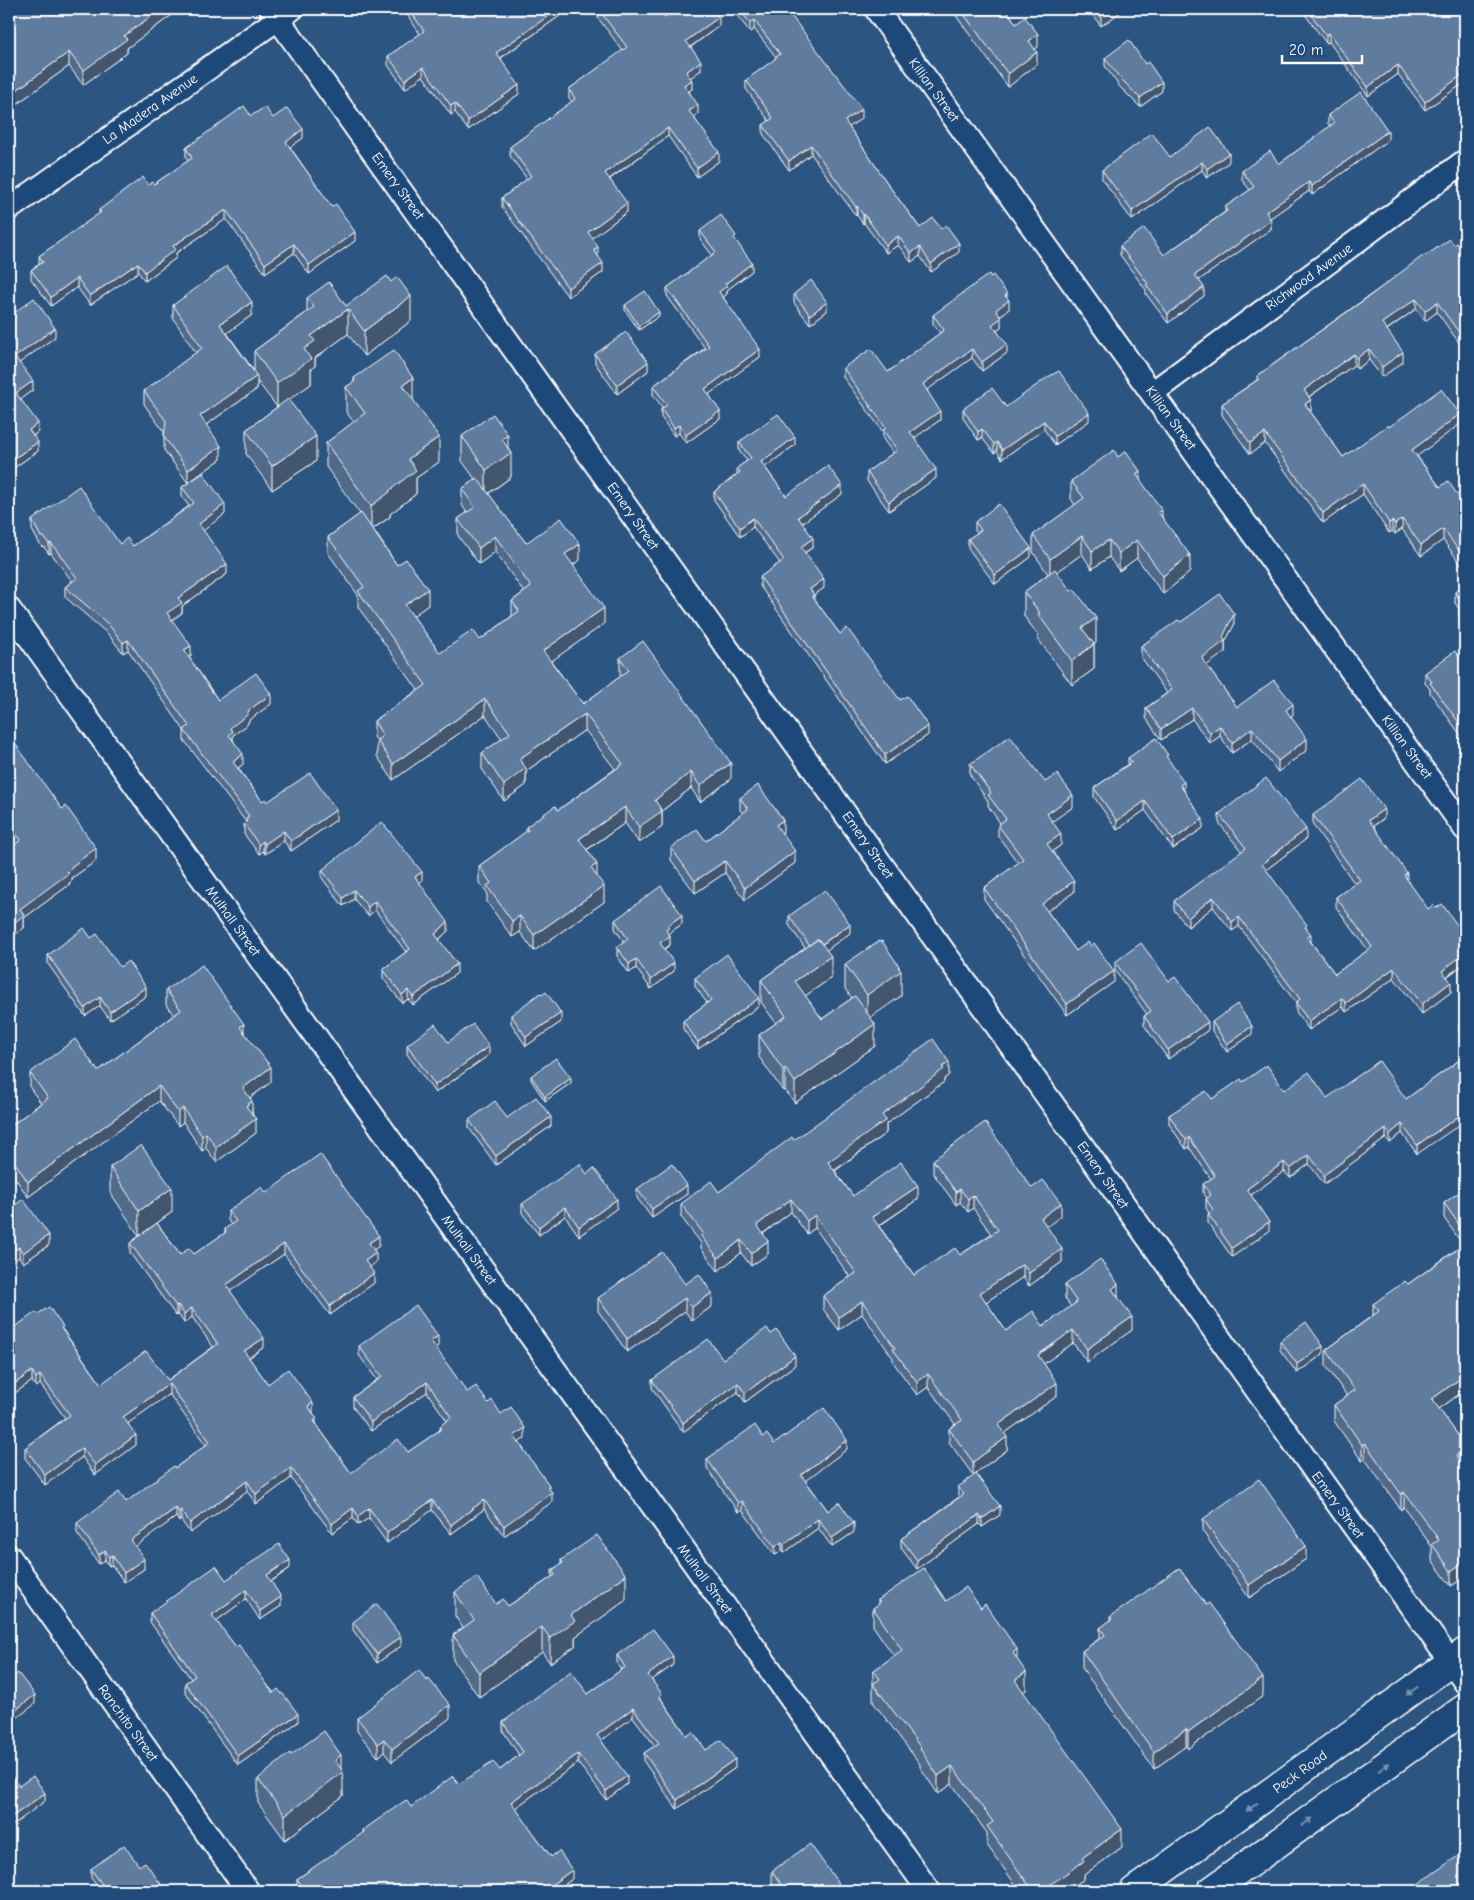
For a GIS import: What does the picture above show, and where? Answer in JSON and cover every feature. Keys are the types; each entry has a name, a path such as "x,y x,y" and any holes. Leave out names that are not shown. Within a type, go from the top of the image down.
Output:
{"main road":[{"name":"Peck Road","path":"1134,1891 1461,1665"},
{"path":"1211,1891 1465,1708"}],"street":[{"name":"Killian Street","path":"876,9 1465,829"},
{"name":"La Madera Avenue","path":"9,209 280,12"},
{"name":"Emery Street","path":"280,12 1461,1665"},
{"name":"Richwood Avenue","path":"1152,393 1465,161"},
{"name":"Mulhall Street","path":"9,609 929,1891"},
{"name":"Ranchito Street","path":"9,1556 248,1891"}],"building":[{"path":"9,9 161,9 124,36 127,39 83,71 69,52 10,95 14,101 9,113"},
{"path":"409,9 558,9 496,53 519,85 468,121 455,103 451,106 423,67 405,80 388,56 424,31"},
{"path":"598,9 659,9 665,17 676,9 713,9 719,17 686,41 701,61 686,72 692,80 684,85 698,105 689,111 719,152 697,168 668,128 605,173 627,203 588,232 598,247 594,250 603,263 568,288 502,198 531,176 510,147 575,99 569,89 627,47"},
{"path":"739,9 786,9 862,109 845,121 894,193 920,228 933,218 941,229 946,225 959,243 931,264 920,247 911,253 898,236 886,245 811,145 789,161 763,125 773,118 746,80 780,54 754,20 750,23"},
{"path":"960,9 1006,9 1016,24 1025,17 1038,34 1029,41 1037,52 1008,74"},
{"path":"1097,9 1108,9 1101,14"},
{"path":"1307,9 1465,9 1465,73 1425,102 1398,65 1368,87 1329,33 1326,35"},
{"path":"1129,40 1145,64 1148,62 1162,82 1140,98 1119,77 1105,58"},
{"path":"1361,92 1388,131 1312,186 1309,182 1266,212 1271,220 1195,275 1204,287 1168,314 1120,246 1144,228 1164,255 1227,211 1225,207 1254,187 1242,171 1270,151 1279,164 1334,123 1328,115"},
{"path":"244,106 251,116 265,107 273,118 287,108 303,129 286,142 332,207 336,204 355,232 309,265 294,244 265,264 226,210 173,246 176,249 145,272 138,263 90,296 77,278 51,297 31,270 43,262 39,256 101,212 99,210 143,177 148,185 152,182 154,184 192,158 186,148"},
{"path":"1210,127 1229,153 1207,169 1202,162 1132,211 1102,170 1152,133 1170,157"},
{"path":"721,215 736,236 734,238 752,263 725,284 727,286 719,292 760,349 705,389 720,411 686,435 679,425 674,428 661,409 667,405 653,386 709,346 667,288 716,252 700,231"},
{"path":"1450,239 1454,245 1457,243 1465,254 1465,341 1437,302 1425,311 1416,299 1382,323 1403,352 1382,367 1369,349 1357,358 1354,354 1304,390 1311,400 1305,404 1343,457 1388,425 1389,427 1441,389 1460,414 1412,450 1440,487 1448,481 1465,506 1465,559 1443,529 1421,545 1402,519 1395,524 1392,521 1389,523 1363,484 1323,513 1265,433 1250,443 1222,404 1259,379 1257,376 1424,255"},
{"path":"227,266 252,302 220,324 257,376 200,416 221,446 188,470 164,437 166,421 144,391 202,348 173,305"},
{"path":"989,274 991,277 993,275 1007,294 1005,296 1009,300 996,310 1001,318 992,325 1007,344 982,362 972,349 923,384 940,411 910,432 936,469 889,502 867,472 897,450 883,430 886,428 843,368 871,349 888,372 944,330 933,315"},
{"path":"387,276 391,282 397,277 411,296 364,331 348,309 311,336 315,341 304,349 311,359 277,383 254,351 314,307 307,298 329,282 346,306"},
{"path":"811,280 827,302 810,315 794,294"},
{"path":"645,291 659,312 639,326 625,305"},
{"path":"34,298 55,328 15,357 33,381 16,393 38,423 29,430 38,442 12,460 9,455 9,312 11,315"},
{"path":"626,332 648,362 617,385 595,354"},
{"path":"394,350 413,378 403,385 439,437 408,459 416,470 371,506 326,443 365,413 346,387 355,381 354,378"},
{"path":"1059,371 1089,413 1055,436 1044,421 1002,450 997,442 994,444 982,429 978,432 963,409 992,388 1006,407"},
{"path":"288,399 316,436 272,466 246,430"},
{"path":"493,414 508,435 502,439 511,453 486,470 462,436"},
{"path":"778,414 795,437 761,462 786,496 828,466 842,485 798,517 813,538 801,547 824,579 810,589 814,595 812,596 840,634 847,628 900,700 907,696 928,726 885,755 760,577 784,560 753,518 740,528 714,492 740,472 737,468 751,458 739,442"},
{"path":"1114,450 1118,457 1126,451 1140,471 1136,474 1162,510 1158,512 1190,555 1163,576 1137,540 1119,553 1109,540 1092,551 1082,536 1050,559 1033,535 1084,498 1071,481"},
{"path":"203,473 225,504 199,524 227,564 178,598 182,603 167,613 191,646 184,650 218,700 256,673 271,694 249,710 247,715 230,728 233,732 229,735 243,754 233,762 262,801 265,799 267,802 310,773 336,810 291,841 284,831 265,844 263,841 259,845 244,824 249,816 184,730 189,726 128,640 123,643 108,624 65,587 77,578 51,543 49,544 44,537 41,537 32,520 79,486 120,544 127,538 133,546 194,503 182,487"},
{"path":"477,478 526,543 561,518 580,544 565,554 604,608 543,651 583,704 629,670 620,658 643,641 731,763 700,786 691,772 655,800 662,811 639,827 625,807 579,839 597,864 591,868 604,886 534,935 520,916 512,921 487,886 491,883 479,866 528,830 526,827 555,806 558,810 623,764 585,714 519,759 526,768 504,785 482,753 510,733 485,699 393,764 377,740 383,736 374,721 426,685 358,591 364,587 328,537 361,513 397,565 406,559 428,589 405,605 440,653 473,630 480,640 519,611 512,601 531,587 495,536 479,548 458,519 475,507 462,489"},
{"path":"999,504 1031,548 995,575 968,539 981,530 975,522"},
{"path":"1055,569 1071,591 1074,589 1096,618 1082,628 1094,644 1072,661 1024,592"},
{"path":"1465,584 1465,614 1459,607 1463,604 1455,592"},
{"path":"1220,594 1234,614 1223,637 1225,641 1202,658 1237,707 1274,680 1293,704 1286,710 1307,739 1278,761 1252,728 1232,743 1220,726 1210,733 1192,708 1161,729 1146,708 1172,690 1141,646 1178,620 1181,622"},
{"path":"1455,651 1465,665 1465,731 1430,683 1432,682 1425,673"},
{"path":"1010,736 1045,782 1057,774 1073,795 1047,814 1061,834 1047,844 1074,881 1042,904 1076,951 1088,942 1091,946 1094,943 1114,971 1067,1004 984,888 1023,859 998,825 1006,819 988,795 991,793 970,764"},
{"path":"1156,738 1184,782 1180,785 1203,819 1173,840 1145,801 1117,821 1094,788 1132,762 1128,758"},
{"path":"14,742 62,809 66,806 96,848 71,867 67,872 69,873 20,909 24,915 9,927 9,849 21,840 9,824 9,746"},
{"path":"1266,778 1306,829 1262,864 1307,925 1305,927 1311,934 1307,937 1335,974 1372,947 1336,897 1360,880 1313,815 1362,779 1384,809 1369,820 1407,873 1404,875 1428,909 1433,905 1436,908 1442,904 1465,936 1465,953 1442,971 1451,982 1422,1004 1394,968 1346,1003 1342,998 1309,1021 1296,1003 1300,999 1239,917 1232,922 1213,897 1188,918 1174,901 1246,848 1219,814"},
{"path":"758,785 783,820 776,825 795,851 745,888 725,861 695,881 671,848 697,829 706,841 748,809 740,798"},
{"path":"382,822 422,872 415,877 448,922 435,934 457,964 413,997 408,990 402,995 383,969 410,949 375,901 368,907 354,890 343,898 322,870"},
{"path":"661,886 682,915 667,926 669,928 666,930 670,936 660,943 674,963 651,980 636,959 629,964 617,947 628,939 615,920"},
{"path":"825,890 850,924 822,944 818,939 809,945 789,916"},
{"path":"84,928 91,938 97,934 120,967 128,961 146,987 110,1012 100,997 85,1008 48,955"},
{"path":"818,939 831,956 795,981 822,1019 855,996 875,1024 795,1082 785,1068 783,1070 759,1035 786,1016 761,980"},
{"path":"879,941 882,941 901,971 867,995 845,964"},
{"path":"1141,943 1169,981 1175,977 1208,1022 1168,1050 1144,1016 1151,1011 1115,962"},
{"path":"727,954 759,998 698,1042 683,1021 711,1000 695,978"},
{"path":"202,965 244,1024 240,1027 271,1067 243,1088 252,1101 246,1106 256,1119 216,1147 206,1133 202,1136 183,1108 178,1112 159,1086 28,1182 9,1154 9,1127 48,1098 30,1073 75,1039 98,1071 181,1010 166,990"},
{"path":"546,992 561,1013 526,1037 511,1015 540,993 542,995"},
{"path":"1237,1004 1252,1026 1227,1044 1212,1022"},
{"path":"1465,1020 1465,1032 1459,1024"},
{"path":"435,1024 448,1042 473,1024 489,1046 435,1085 407,1045"},
{"path":"933,1039 949,1062 942,1067 944,1069 882,1115 886,1120 828,1162 853,1196 901,1162 918,1186 872,1217 914,1275 955,1248 960,1255 998,1230 973,1195 968,1199 960,1189 956,1192 933,1160 985,1122 1032,1188 1043,1180 1061,1203 1041,1218 1062,1249 1029,1273 1023,1264 980,1293 1006,1331 1033,1311 1043,1326 1077,1302 1065,1285 1100,1259 1118,1284 1112,1289 1132,1317 1087,1349 1073,1330 1038,1355 1057,1383 998,1425 1007,1437 973,1462 949,1429 962,1420 928,1374 917,1382 862,1301 839,1317 823,1296 856,1273 815,1215 807,1221 791,1199 757,1225 768,1241 751,1253 741,1240 718,1258 701,1236 703,1233 681,1204 711,1181 719,1192 792,1137 794,1140"},
{"path":"1465,1056 1465,1112 1417,1145 1402,1124 1390,1134 1386,1129 1324,1175 1309,1155 1290,1169 1284,1162 1247,1189 1269,1222 1232,1248 1208,1214 1213,1210 1206,1199 1211,1195 1203,1184 1215,1176 1189,1137 1186,1140 1169,1115 1206,1091 1212,1099 1241,1079 1243,1082 1267,1065 1284,1090 1309,1072 1327,1098 1379,1061 1406,1099"},
{"path":"556,1058 571,1078 545,1097 531,1076"},
{"path":"536,1097 551,1117 496,1156 469,1120 495,1101 507,1118"},
{"path":"141,1145 172,1188 139,1211 110,1167"},
{"path":"320,1154 379,1236 369,1243 376,1253 365,1261 374,1273 330,1306 284,1244 226,1285 264,1338 244,1351 268,1384 288,1369 313,1403 308,1406 317,1419 314,1421 351,1473 398,1439 408,1452 440,1430 442,1428 440,1426 451,1417 427,1382 371,1422 353,1397 382,1377 359,1346 416,1305 438,1336 431,1341 467,1392 476,1386 488,1403 492,1400 501,1414 511,1407 525,1428 514,1436 552,1492 504,1526 484,1500 451,1525 432,1500 387,1533 369,1508 358,1516 353,1508 332,1524 291,1468 256,1494 247,1481 190,1523 181,1510 179,1512 176,1508 131,1540 144,1559 124,1573 112,1555 109,1557 105,1550 99,1555 77,1523 119,1492 126,1502 210,1442 169,1384 123,1417 136,1435 95,1465 82,1448 45,1475 25,1448 70,1415 40,1375 36,1378 32,1371 9,1388 9,1318 15,1327 36,1312 38,1314 49,1307 63,1327 61,1328 101,1384 146,1351 168,1380 218,1344 192,1308 184,1314 178,1305 176,1306 130,1243 157,1223 180,1255 189,1248 194,1254 226,1232 225,1229 236,1221 228,1211 262,1187 266,1193"},
{"path":"580,1164 587,1174 594,1168 617,1199 579,1227 565,1207 539,1227 522,1204"},
{"path":"672,1164 687,1185 652,1209 637,1189"},
{"path":"1465,1188 1465,1233 1444,1203"},
{"path":"23,1199 49,1235 23,1253 19,1247 9,1255 9,1210"},
{"path":"1465,1244 1465,1375 1432,1399 1465,1445 1465,1449 1456,1456 1465,1469 1465,1561 1451,1571 1432,1544 1439,1540 1404,1492 1401,1494 1365,1443 1362,1445 1334,1405 1355,1390 1326,1350 1379,1311 1373,1304 1405,1281 1408,1284"},
{"path":"662,1252 685,1284 699,1274 712,1293 692,1307 685,1298 627,1339 598,1298"},
{"path":"1306,1322 1323,1346 1297,1364 1280,1341"},
{"path":"767,1328 771,1334 777,1330 795,1356 745,1393 738,1383 683,1423 652,1380 708,1339 723,1359"},
{"path":"824,1408 847,1440 801,1475 828,1511 839,1502 854,1523 832,1538 818,1519 784,1544 782,1542 775,1547 742,1501 738,1503 707,1459 755,1425 763,1437 767,1434 774,1444"},
{"path":"976,1474 1000,1506 982,1519 979,1515 917,1560 901,1539 964,1494 958,1487"},
{"path":"1259,1479 1306,1546 1249,1585 1203,1519"},
{"path":"597,1535 626,1575 571,1615 575,1621 550,1638 542,1627 479,1673 453,1635 474,1620 455,1592 477,1577 496,1604 503,1599 508,1606 555,1575 552,1570 563,1563 561,1560"},
{"path":"279,1544 290,1560 267,1575 281,1597 260,1611 246,1590 212,1615 236,1647 239,1645 273,1693 278,1689 298,1714 238,1756 185,1683 195,1676 150,1613 216,1566 226,1580"},
{"path":"924,1568 946,1601 966,1587 981,1608 985,1604 1017,1649 1013,1653 1026,1672 1015,1680 1122,1829 1082,1858 1084,1861 1041,1891 1033,1891 987,1826 993,1822 952,1766 938,1776 921,1748 873,1684 880,1679 873,1671 902,1650 873,1608 880,1603 878,1600"},
{"path":"1179,1568 1206,1605 1209,1603 1263,1678 1188,1732 1186,1729 1154,1752 1082,1651 1105,1635 1100,1628 1112,1619 1110,1617"},
{"path":"377,1604 401,1637 377,1654 353,1622"},
{"path":"653,1629 673,1656 648,1675 662,1694 659,1696 687,1736 693,1732 706,1750 721,1740 735,1759 677,1800 644,1753 659,1743 633,1708 597,1735 627,1776 606,1791 578,1754 511,1802 551,1857 559,1851 572,1870 543,1891 515,1891 512,1888 507,1891 306,1891 297,1879 406,1800 411,1807 453,1776 459,1784 493,1762 500,1770 523,1752 503,1722 571,1671 588,1694 625,1667 617,1655"},
{"path":"419,1670 450,1705 392,1749 384,1739 378,1744 357,1718"},
{"path":"18,1673 35,1695 9,1715 9,1678"},
{"path":"324,1731 341,1755 335,1760 343,1772 285,1815 258,1779 290,1753 291,1755"},
{"path":"10,1773 19,1786 33,1776 45,1793 9,1819 9,1775"},
{"path":"810,1844 844,1891 786,1891 772,1871"},
{"path":"124,1845 139,1866 145,1862 166,1891 97,1891 104,1887 91,1869"},
{"path":"1465,1851 1465,1891 1408,1891"}]}
